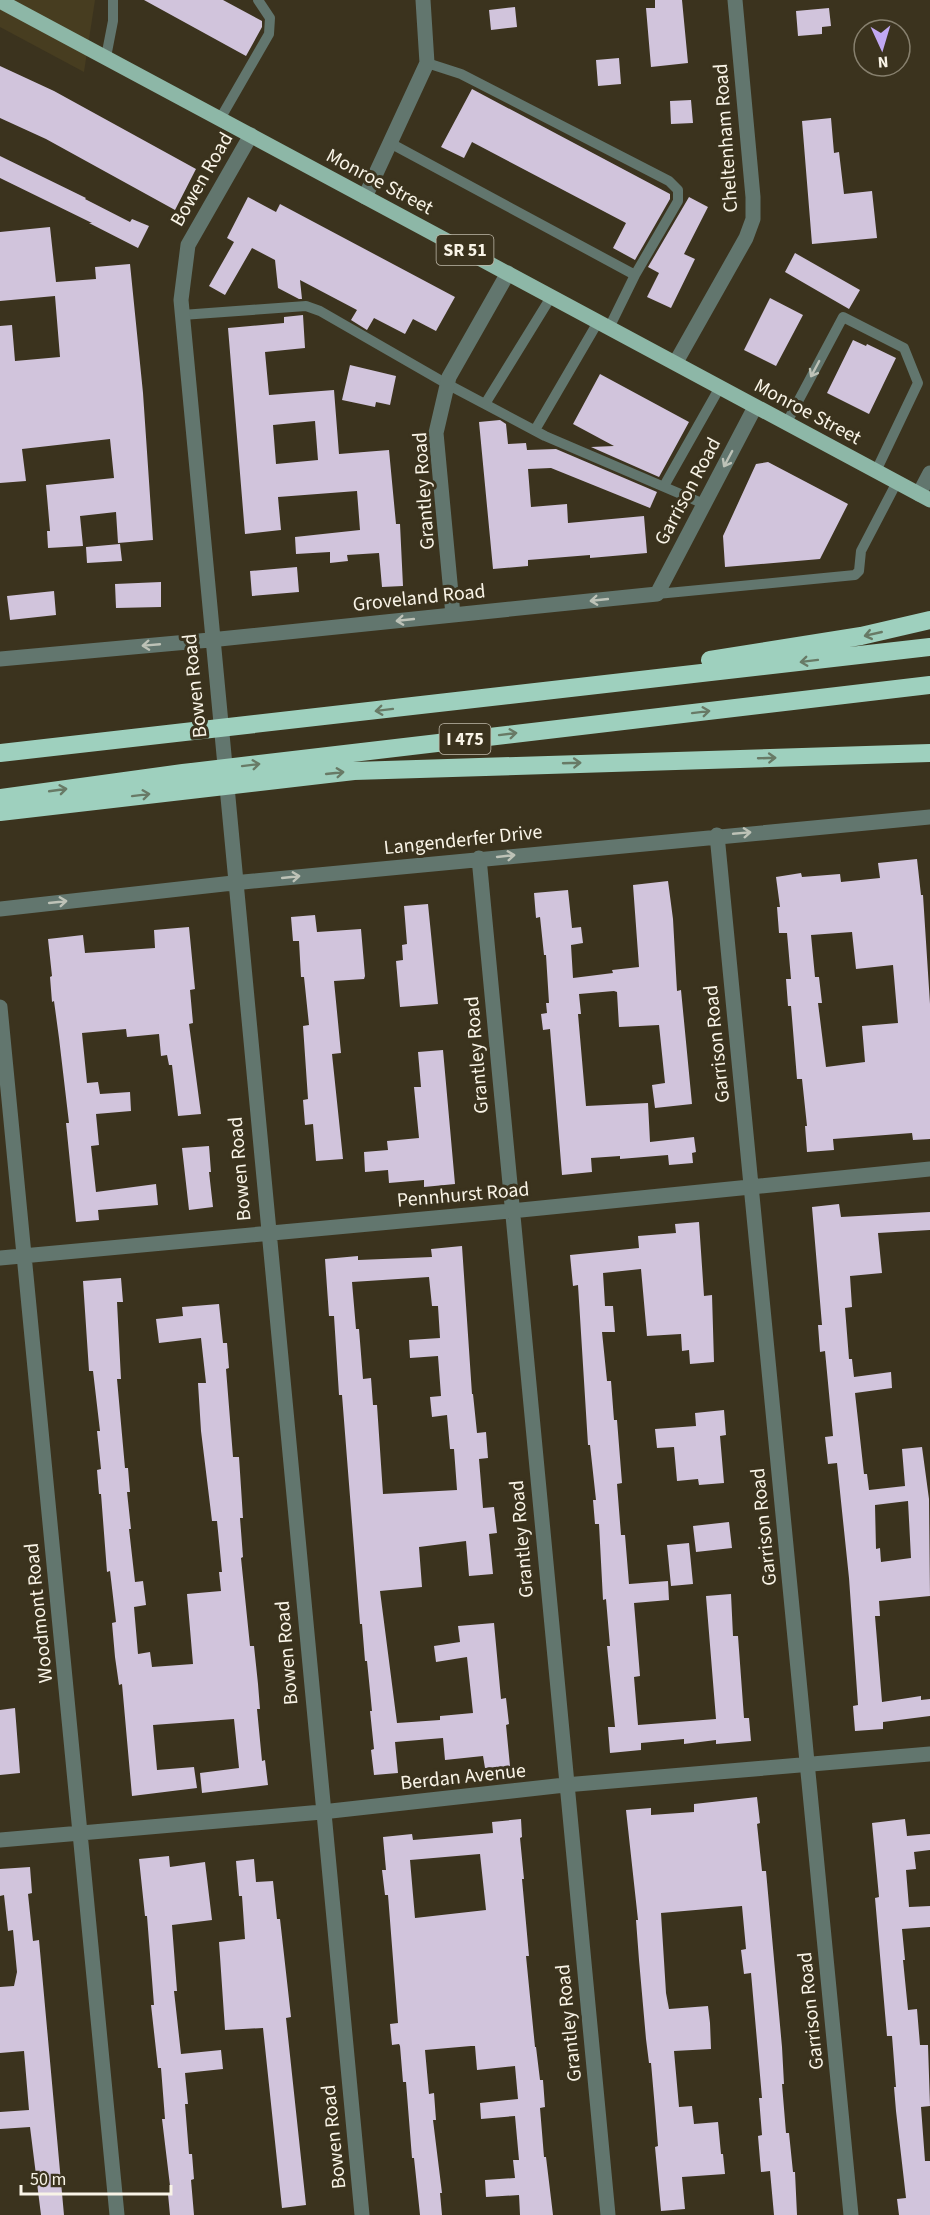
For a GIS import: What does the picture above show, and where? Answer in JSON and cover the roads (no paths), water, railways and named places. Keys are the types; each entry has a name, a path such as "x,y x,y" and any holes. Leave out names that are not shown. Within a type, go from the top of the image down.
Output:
{"highway":[{"path":"442,703 861,636 930,620"},
{"name":"I 475","path":"0,753 930,647"},
{"name":"I 475","path":"0,798 183,773 930,685"},
{"path":"0,812 354,771 930,753"}],"main road":[{"name":"Monroe Street","path":"0,1 924,497"}],"street":[{"path":"365,197 427,63 423,0"},
{"name":"Cheltenham Road","path":"676,362 746,238 753,219 753,197 735,0"},
{"name":"Bowen Road","path":"251,135 188,245 181,300 210,640 362,2215"},
{"name":"Grantley Road","path":"453,615 436,433 449,376 508,273"},
{"name":"Garrison Road","path":"657,594 755,407"},
{"path":"924,497 930,473"},
{"name":"Groveland Road","path":"0,659 657,594"},
{"name":"Langenderfer Drive","path":"0,909 479,858 930,817"},
{"name":"Garrison Road","path":"717,835 851,2215"},
{"name":"Grantley Road","path":"479,858 608,2215"},
{"name":"Woodmont Road","path":"0,1007 117,2215"},
{"name":"Pennhurst Road","path":"0,1258 511,1211 930,1169"},
{"name":"Berdan Avenue","path":"0,1840 322,1812 566,1785 930,1754"}],"lane":[{"path":"106,57 113,21 113,0"},
{"path":"220,119 269,34 270,18 258,0"},
{"path":"427,63 461,75 669,181 678,190 678,201 635,275 535,430"},
{"path":"390,143 635,275"},
{"path":"485,404 551,297"},
{"path":"182,315 306,306 320,311 447,384 535,430 704,504"},
{"path":"786,424 843,317 904,348 918,383 876,471"},
{"path":"664,486 720,387"},
{"name":"Groveland Road","path":"657,594 855,575 859,571 861,551 897,482"}]}
